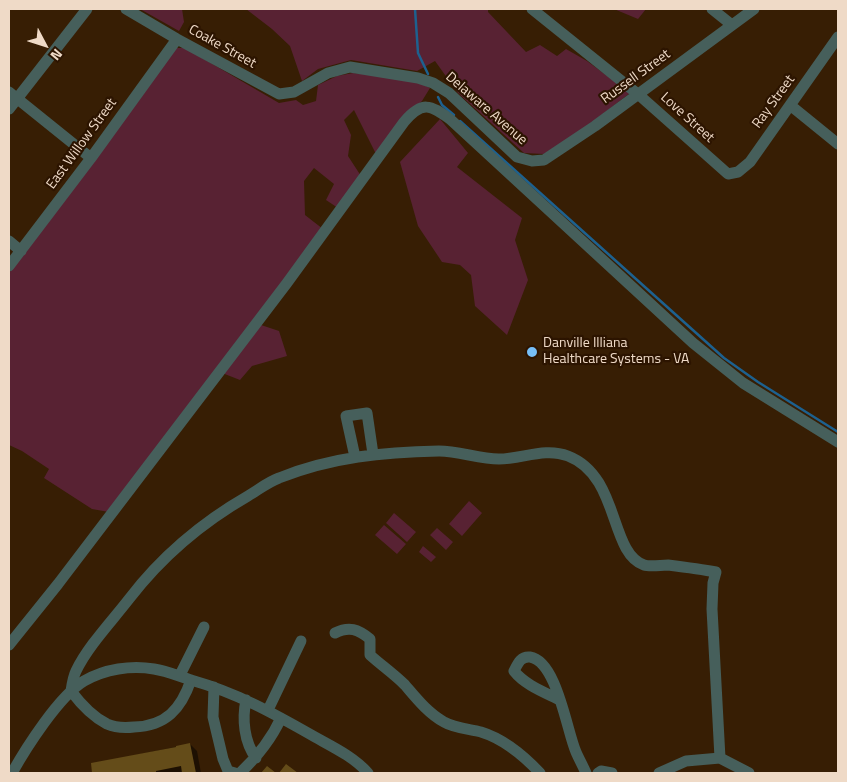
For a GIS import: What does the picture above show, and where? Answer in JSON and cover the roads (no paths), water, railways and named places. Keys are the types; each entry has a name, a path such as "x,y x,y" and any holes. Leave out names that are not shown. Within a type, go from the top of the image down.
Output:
{"street":[{"path":"9,109 13,95 87,9"},
{"name":"Coake Street","path":"126,9 279,94"},
{"name":"Love Street","path":"532,9 639,94 728,174"},
{"path":"712,9 732,25"},
{"name":"Russell Street","path":"532,161 544,160 595,126 754,9"},
{"name":"Ray Street","path":"728,174 738,172 750,162 838,37"},
{"name":"East Willow Street","path":"9,266 177,39"},
{"name":"Delaware Avenue","path":"279,94 294,92 328,73 350,67 418,78 433,83 449,93 517,157 532,161"},
{"path":"13,95 90,158"},
{"path":"790,105 838,144"},
{"path":"9,645 58,584 281,291 404,122 418,108 428,107 437,110 451,120 692,343 743,383 838,442"},
{"path":"9,241 21,251"},
{"path":"354,457 346,416 367,413 373,454"},
{"path":"71,691 76,672 88,653 139,586 176,546 222,511 278,478 327,463 373,454 442,451 499,459 537,453 564,454 582,462 595,475 610,504 626,549 634,559 644,565 671,566 716,572 712,609 720,758"},
{"path":"71,691 86,707 106,723 119,727 141,727 164,720 178,706 187,692 185,678 204,627"},
{"path":"335,633 345,628 360,631 370,639 370,655 404,684 420,703 434,715 446,724 482,732 500,740 513,748 540,773"},
{"path":"268,710 301,642"},
{"path":"12,773 26,748 71,691 84,680 125,668 154,669 214,687 246,700 268,710 338,750 361,765 368,773"},
{"path":"214,687 213,717 223,759 228,771 235,773"},
{"path":"246,700 243,718 250,750 256,758"},
{"path":"560,700 575,752 586,773"},
{"path":"240,773 256,758 274,734 281,718"},
{"path":"659,773 686,761 720,758 749,773"},
{"path":"598,773 612,773"}],"waterway":[{"path":"415,9 418,53 428,74"},
{"path":"438,97 442,105 454,115"},
{"path":"460,121 724,358 758,382 838,432"}],"place":[{"name":"Danville Illiana Healthcare Systems - VA","path":"532,352"}]}
